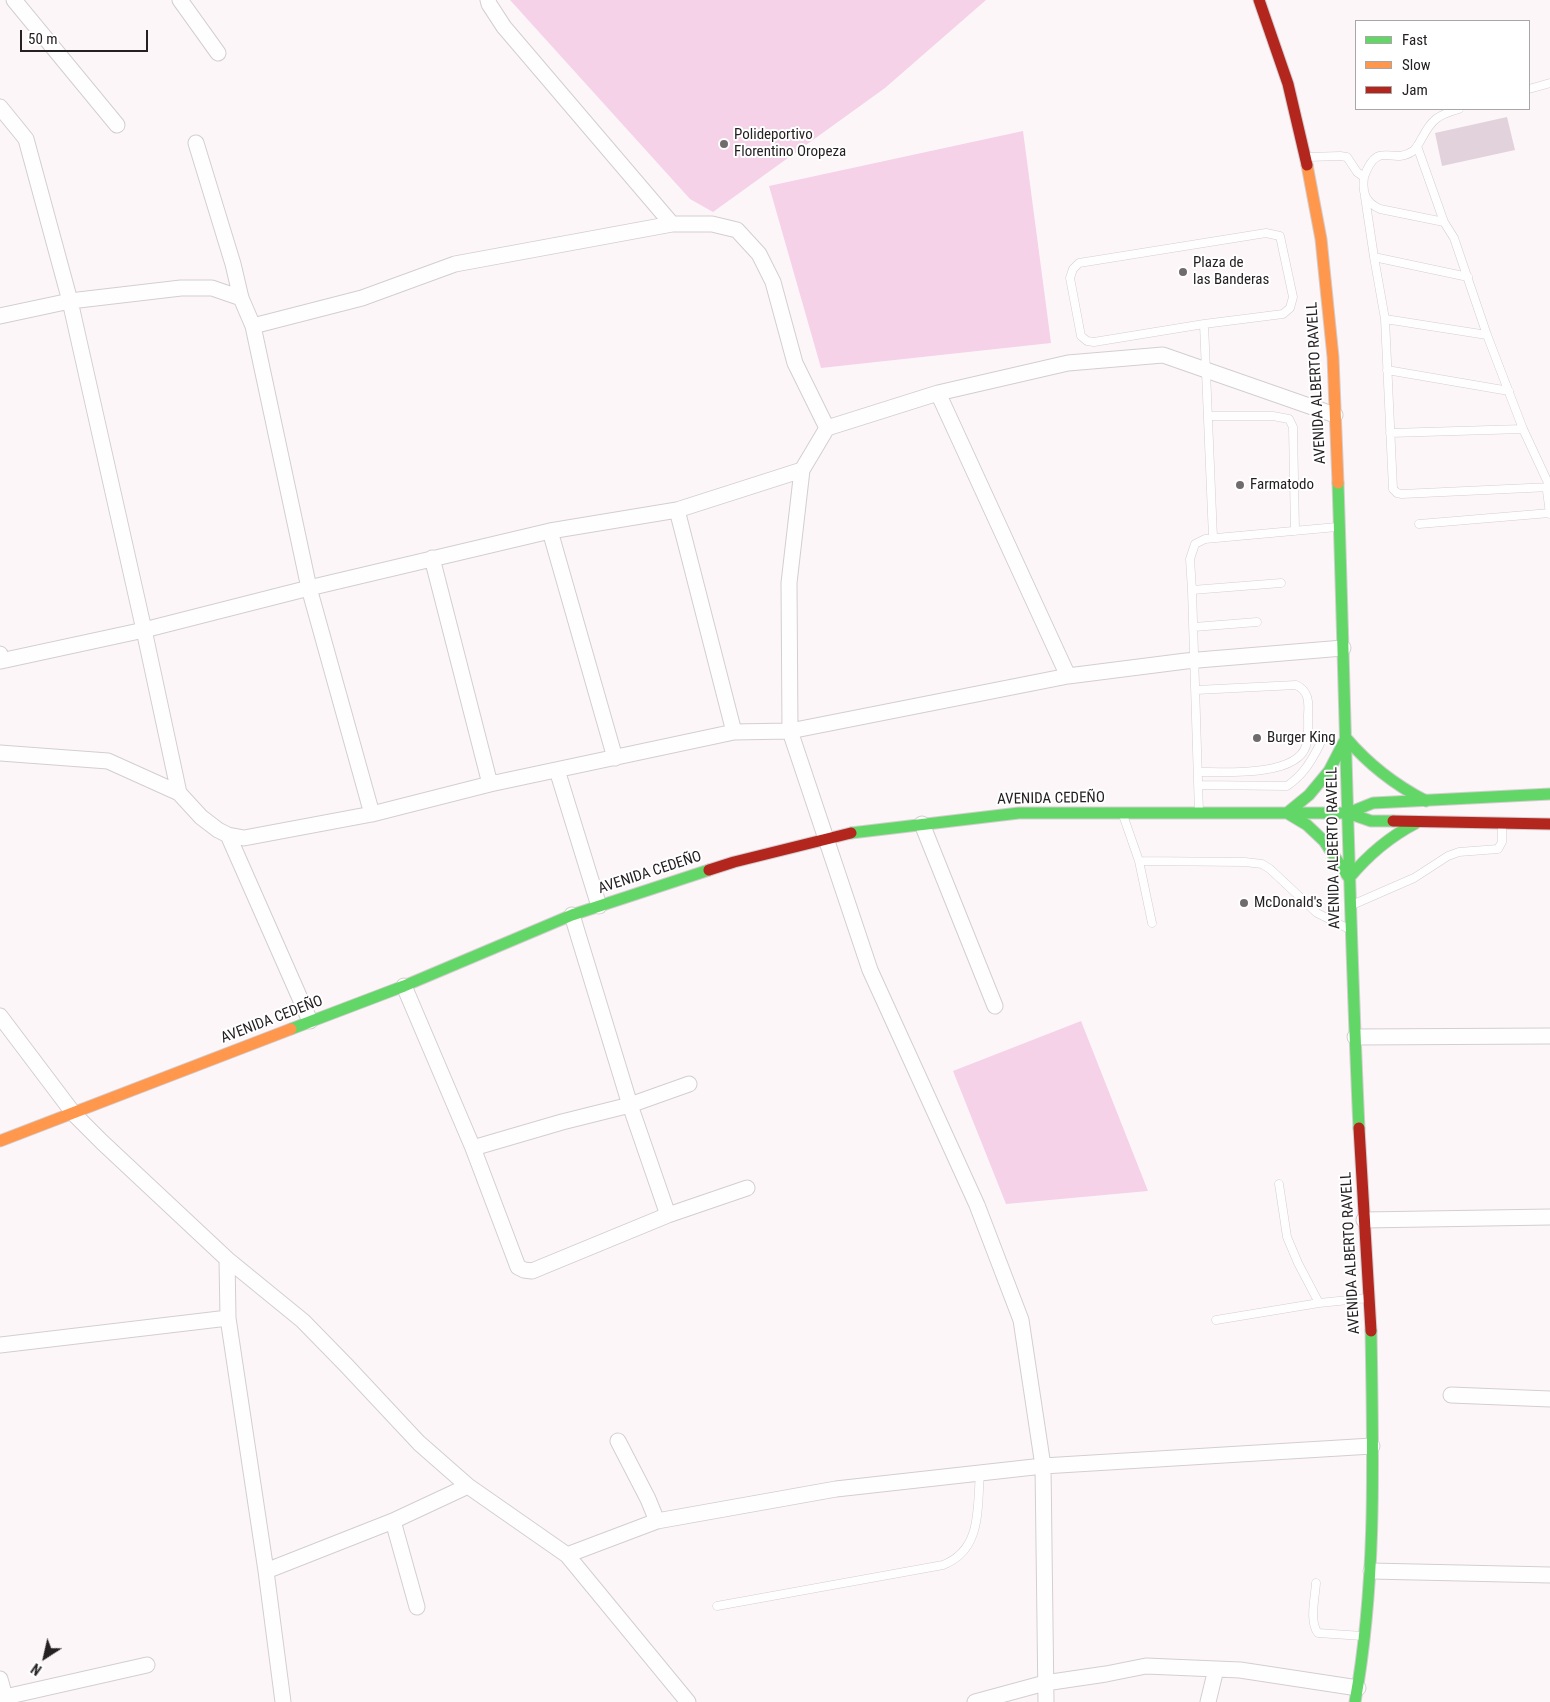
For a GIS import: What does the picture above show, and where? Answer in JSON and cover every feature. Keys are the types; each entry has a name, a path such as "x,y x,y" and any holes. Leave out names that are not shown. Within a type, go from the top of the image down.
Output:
{"street":[{"path":"14,0 117,125"},
{"path":"180,0 218,53"},
{"path":"488,0 504,27 672,224"},
{"name":"AVENIDA ALBERTO RAVELL","path":"1259,0 1288,84 1306,157 1320,238 1333,357 1355,1037 1364,1220 1370,1298 1371,1571 1365,1636 1356,1695"},
{"path":"0,107 26,139 70,301 179,793"},
{"path":"196,143 233,264 241,298 253,326 309,588 372,814"},
{"path":"253,326 362,298 455,264 672,224 712,224 737,230 759,254 773,282 795,363 827,428"},
{"path":"0,316 70,301 180,288 212,288 241,298"},
{"path":"1046,1702 1043,1466 1021,1320 976,1205 870,970 790,731 789,583 802,470 827,428 938,392 1068,362 1163,355 1335,415"},
{"path":"938,392 1068,676"},
{"path":"0,654 2,661 144,630 432,558 550,532 676,510 802,470"},
{"path":"676,510 734,732"},
{"path":"550,532 616,758"},
{"path":"432,558 490,784"},
{"path":"0,753 108,760 179,793 201,817 218,830 228,835 244,838 372,814 490,784 734,732 790,731 1068,676 1195,661 1343,648"},
{"path":"1420,821 1382,843 1349,878 1324,841 1307,825 1286,813 1309,795 1329,771 1346,738 1377,771 1426,801"},
{"path":"557,770 600,906"},
{"path":"1348,812 1373,803 1550,794"},
{"path":"1348,812 1372,821 1550,824"},
{"name":"AVENIDA CEDEÑO","path":"0,1141 404,986 572,915 734,862 826,838 859,831 1019,813 1348,812"},
{"path":"922,824 995,1006"},
{"path":"228,835 310,1021"},
{"path":"572,915 630,1105 668,1215"},
{"path":"404,986 472,1148 518,1267 532,1271 668,1215 748,1188"},
{"path":"0,1016 74,1114 102,1142 227,1259 303,1321 346,1364 419,1443 468,1486 567,1555 688,1702"},
{"path":"1355,1037 1550,1036"},
{"path":"472,1148 630,1105 689,1084"},
{"path":"1364,1220 1550,1217"},
{"path":"227,1259 228,1318 284,1702"},
{"path":"0,1346 228,1318"},
{"path":"1451,1395 1550,1399"},
{"path":"618,1441 648,1499 657,1521"},
{"path":"567,1555 657,1521 836,1489 1043,1466 1372,1446"},
{"path":"266,1571 392,1521 468,1486"},
{"path":"392,1521 417,1607"},
{"path":"1371,1571 1550,1575"},
{"path":"0,1679 5,1697 147,1665"},
{"path":"975,1702 1045,1683 1146,1666 1240,1670 1356,1695"},
{"path":"1208,1702 1216,1668"}],"lane":[{"path":"1530,89 1550,83"},
{"path":"1456,110 1438,116 1430,122 1412,152 1403,155 1381,155 1374,158 1369,163 1364,177 1363,189 1385,319 1393,489 1397,493 1402,494 1550,487"},
{"path":"1417,146 1444,222 1454,238 1487,335 1523,429 1550,487"},
{"path":"1306,157 1346,157 1357,172 1364,177"},
{"path":"1365,197 1380,209 1444,222"},
{"path":"1266,233 1280,236 1293,297 1290,308 1283,314 1204,324 1094,342 1087,341 1082,336 1070,278 1073,270 1079,263 1266,233"},
{"path":"1374,257 1468,277"},
{"path":"1385,319 1487,335"},
{"path":"1204,324 1213,538"},
{"path":"1387,370 1509,391"},
{"path":"1208,416 1273,416 1289,419 1293,427 1295,531"},
{"path":"1390,433 1523,429"},
{"path":"1420,524 1550,514 1547,491 1550,487"},
{"path":"1199,813 1194,627 1190,559 1195,544 1205,539 1213,538 1339,527"},
{"path":"1192,590 1281,583"},
{"path":"1194,627 1257,622"},
{"path":"1196,690 1296,685 1303,688 1307,695 1308,709 1307,745 1302,753 1292,760 1278,767 1252,772 1198,772"},
{"path":"1198,785 1287,786 1296,780 1307,768 1320,744"},
{"path":"1122,813 1139,861 1152,923"},
{"path":"1350,906 1414,878 1448,856 1459,852 1498,849 1502,842 1502,823"},
{"path":"1139,861 1245,862 1262,864 1270,869 1317,913 1351,929"},
{"path":"1279,1184 1287,1237 1319,1303"},
{"path":"1216,1320 1319,1303 1370,1298"},
{"path":"717,1606 951,1562 965,1551 974,1534 980,1474"},
{"path":"1316,1583 1314,1628 1318,1633 1365,1636"}],"shaded area":[{"name":"Polideportivo Florentino Oropeza","path":"510,0 986,0 885,88 713,212 690,199"},
{"path":"1023,131 1051,343 821,368 769,186"},
{"path":"1081,1021 1148,1191 1006,1204 953,1071"}],"building":[{"path":"1507,117 1515,150 1442,166 1435,133"}],"traffic: fast":[{"path":"1338,483 1359,1128"},
{"path":"1416,823 1380,847 1349,878 1324,841 1307,825 1287,813 1309,795 1329,771 1346,738 1383,774 1426,801"},
{"path":"1348,813 1373,803 1550,794"},
{"path":"851,833 1019,813 1348,813 1371,821 1393,821"},
{"path":"291,1029 404,986 572,915 709,870"},
{"path":"1355,1702 1362,1656 1370,1564 1373,1471 1371,1331"}],"traffic: slow":[{"path":"1307,165 1321,239 1333,357 1338,483"},
{"path":"0,1141 291,1029"}],"traffic: jam":[{"path":"1259,0 1288,84 1307,165"},
{"path":"1393,821 1550,824"},
{"path":"709,870 851,833"},
{"path":"1359,1128 1371,1331"}],"place":[{"name":"Polideportivo Florentino Oropeza","path":"724,144"},
{"name":"Plaza de las Banderas","path":"1183,272"},
{"name":"Farmatodo","path":"1240,485"},
{"name":"Burger King","path":"1257,738"},
{"name":"McDonald's","path":"1244,903"}]}
